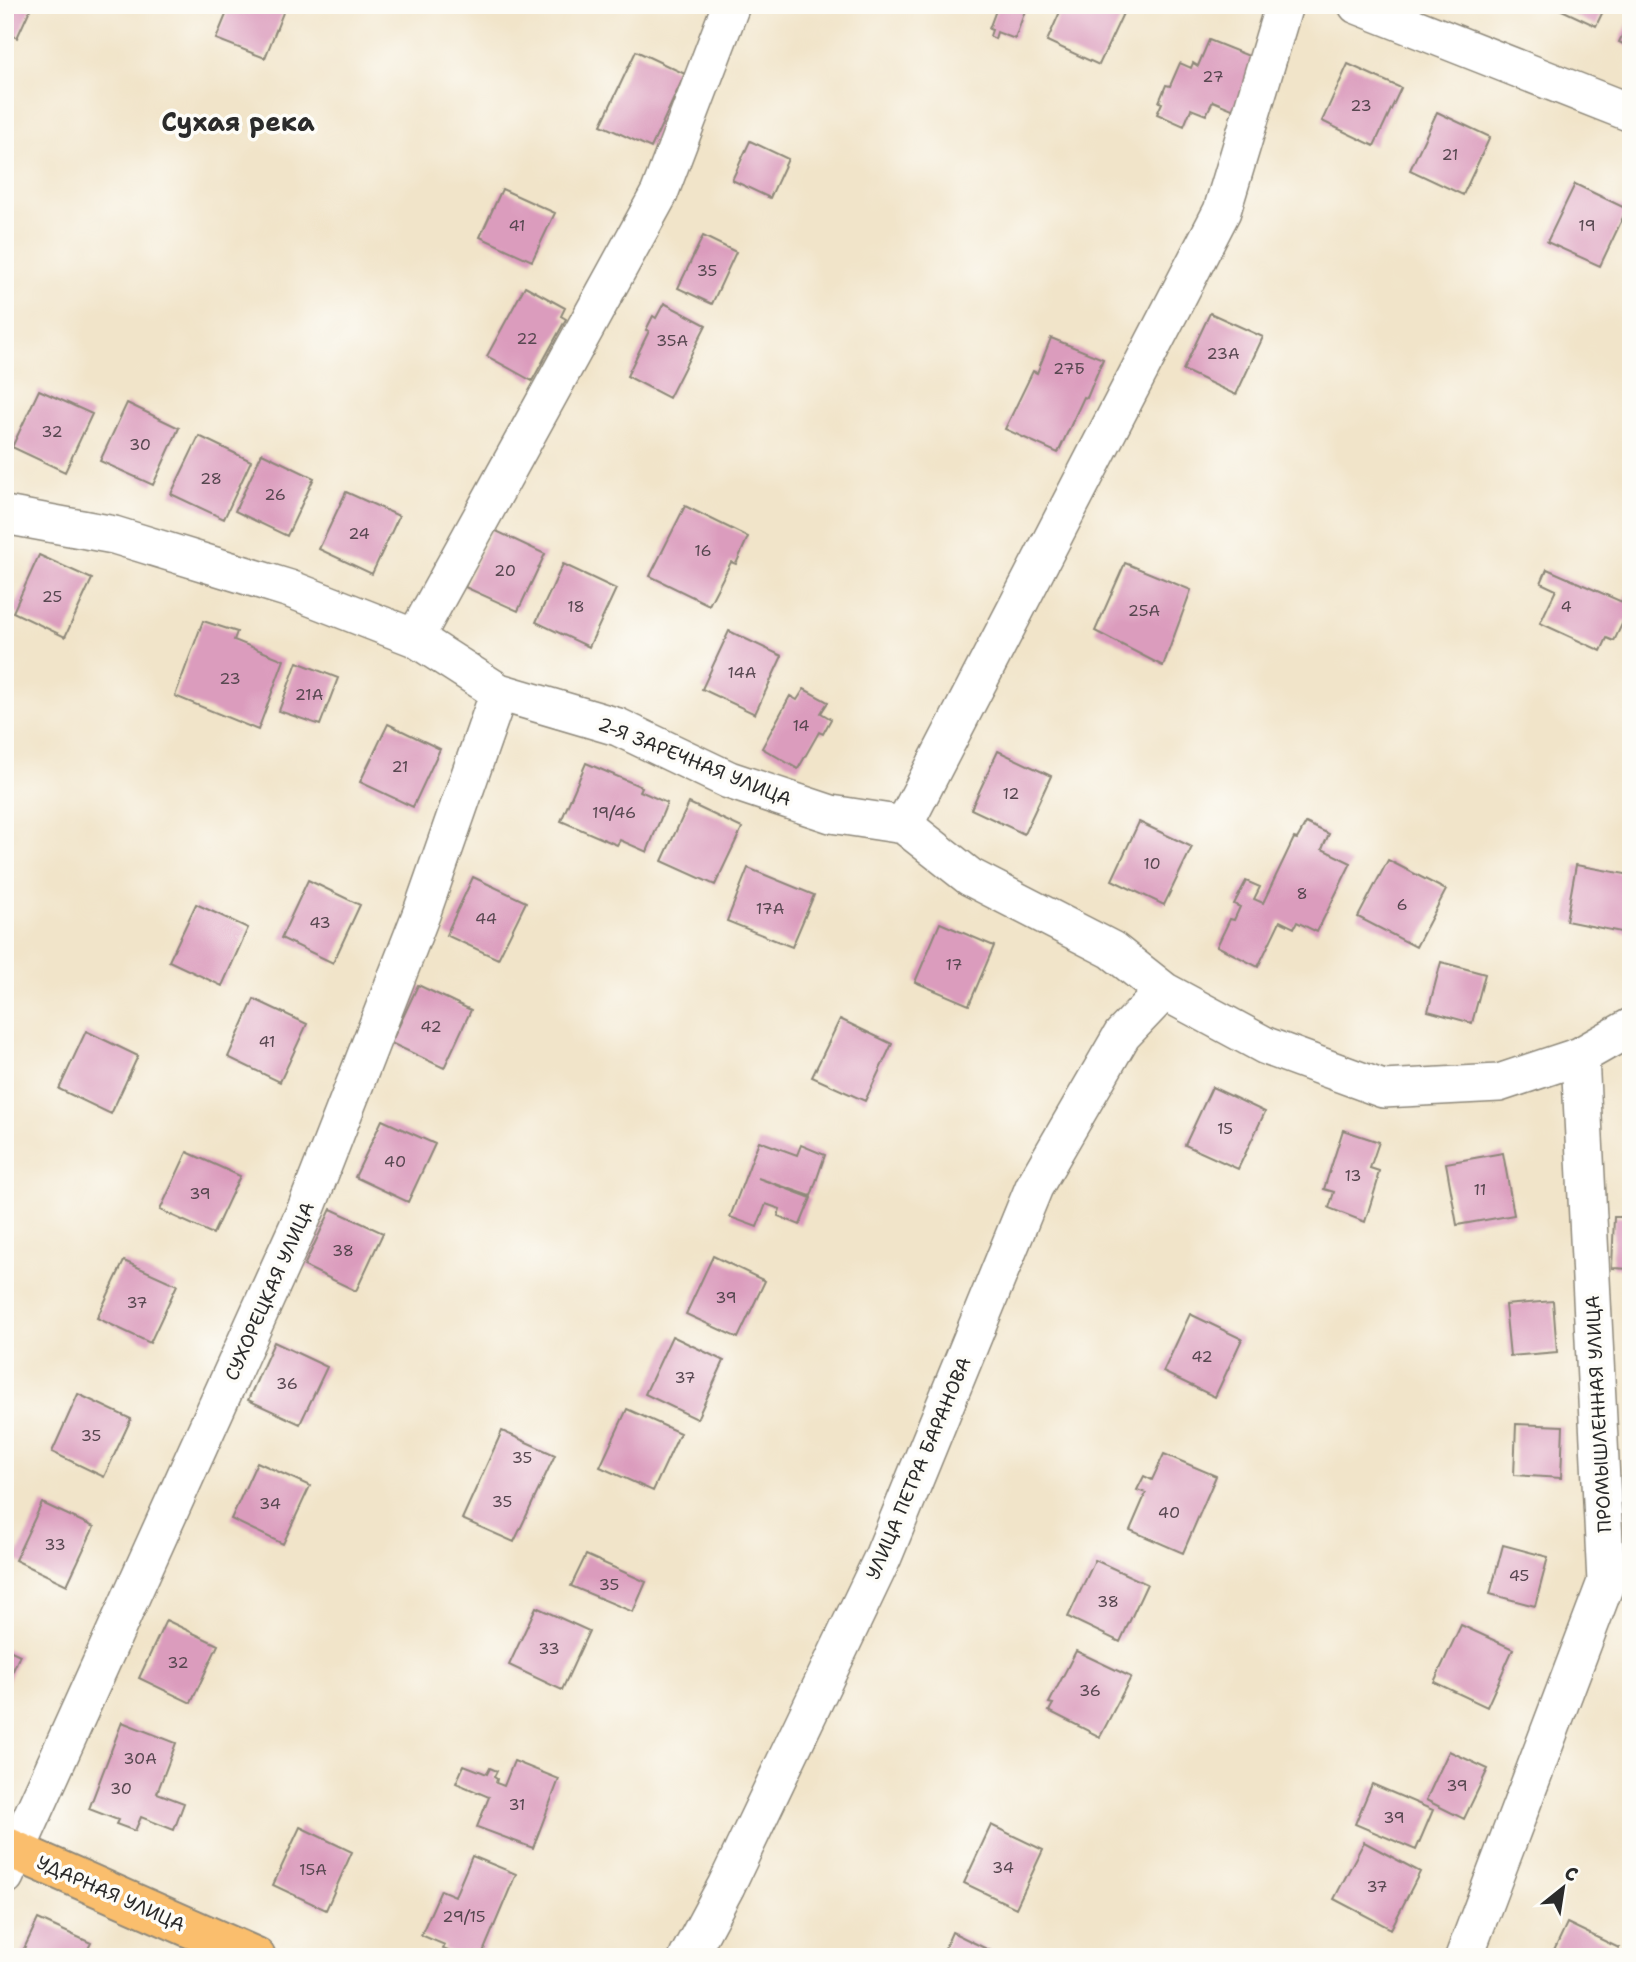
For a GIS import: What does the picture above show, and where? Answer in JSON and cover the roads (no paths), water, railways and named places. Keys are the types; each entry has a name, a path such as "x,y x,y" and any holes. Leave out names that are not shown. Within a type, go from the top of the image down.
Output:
{"main road":[{"name":"УДАРНАЯ УЛИЦА","path":"9,1858 256,1957"}],"street":[{"path":"415,638 659,194 731,5"},
{"path":"904,825 1222,211 1284,5"},
{"path":"1357,5 1631,113"},
{"name":"2-Я ЗАРЕЧНАЯ УЛИЦА","path":"5,515 114,535 290,589 415,638 499,692 618,727 729,780 831,814 904,825 970,877 1112,950 1164,991 1266,1046 1383,1089 1499,1083 1580,1056 1631,1027"},
{"name":"СУХОРЕЦКАЯ УЛИЦА","path":"9,1858 306,1209 422,912 499,692"},
{"name":"УЛИЦА ПЕТРА БАРАНОВА","path":"688,1957 732,1874 883,1558 1034,1186 1122,1035 1164,991"},
{"name":"ПРОМЫШЛЕННАЯ УЛИЦА","path":"1464,1957 1606,1581 1580,1056"}],"district":[{"name":"Сухая река","path":"238,122"}]}
